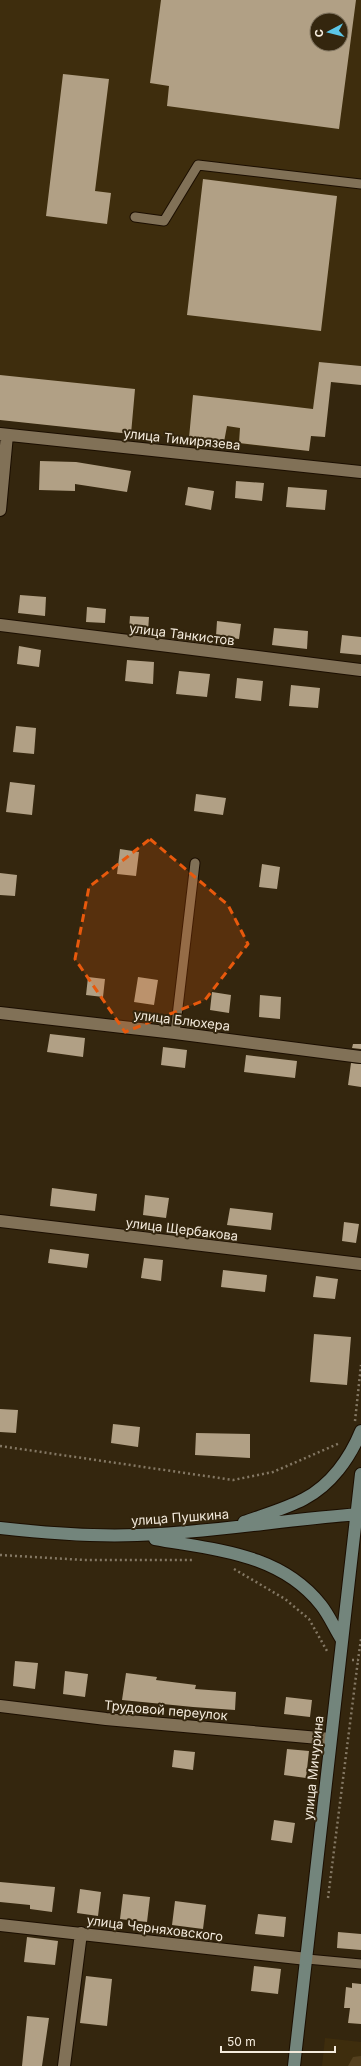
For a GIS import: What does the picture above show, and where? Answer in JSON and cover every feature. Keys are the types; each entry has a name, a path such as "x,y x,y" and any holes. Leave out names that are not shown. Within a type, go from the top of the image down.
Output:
{"street":[{"name":"улица Тимирязева","path":"4,434 361,472"},
{"path":"0,510 4,434"},
{"name":"улица Танкистов","path":"0,625 361,670"},
{"name":"улица Блюхера","path":"0,1013 175,1033 361,1057"},
{"name":"улица Щербакова","path":"0,1221 361,1264"},
{"path":"227,1529 305,1498 331,1478 347,1459 358,1429"},
{"name":"улица Мичурина","path":"294,2066 307,1959 330,1739 358,1514 361,1474"},
{"name":"улица Пушкина","path":"0,1528 89,1535 136,1535 227,1529 358,1514"},
{"path":"136,1535 238,1554 273,1566 303,1586 322,1606 342,1640"},
{"name":"Трудовой переулок","path":"0,1706 106,1719 330,1739"},
{"name":"улица Черняховского","path":"0,1925 307,1959"},
{"path":"64,2066 81,1933"}],"lane":[{"path":"135,217 164,221 198,165 361,184"},
{"path":"175,1033 195,863"},
{"path":"307,1959 361,1964"}],"path":[{"path":"358,1429 361,1365"},
{"path":"0,1446 233,1480 273,1472 347,1440"},
{"path":"0,1555 84,1560 201,1562"},
{"path":"228,1567 285,1599 309,1619 330,1656"},
{"path":"327,1905 358,1660"}],"highlighted area":[{"path":"150,839 228,905 248,944 205,1000 125,1032 75,959 89,887"}],"shaded area":[{"path":"0,0 361,0 361,366 319,362 309,451 0,420"},
{"path":"325,2038 361,2042 361,2066 322,2066"},
{"path":"361,2056 361,2066 348,2066 353,2057"}],"building":[{"path":"161,0 356,0 339,129 167,106 169,86 150,83"},
{"path":"63,74 109,79 95,191 111,193 107,224 46,216"},
{"path":"203,179 337,196 321,331 187,315"},
{"path":"319,362 361,366 361,385 331,382 325,437 311,436 309,451 239,443 240,428 227,426 224,442 189,438 193,395 313,409"},
{"path":"0,375 135,389 131,434 0,420"},
{"path":"40,461 76,462 131,471 127,492 75,484 75,491 39,490"},
{"path":"236,481 264,483 262,501 235,498"},
{"path":"188,487 214,491 211,510 185,505"},
{"path":"288,487 327,490 325,510 286,507"},
{"path":"20,595 46,597 45,616 18,613"},
{"path":"87,607 106,609 105,623 86,622"},
{"path":"130,616 149,617 148,632 129,630"},
{"path":"217,621 241,624 239,639 216,636"},
{"path":"274,628 308,631 307,649 272,645"},
{"path":"342,635 361,637 361,655 340,653"},
{"path":"19,646 41,650 39,667 17,664"},
{"path":"127,660 154,662 153,684 125,681"},
{"path":"179,671 210,674 207,697 176,694"},
{"path":"237,678 263,681 261,701 235,698"},
{"path":"291,685 320,688 318,708 289,706"},
{"path":"16,726 36,728 34,754 13,752"},
{"path":"10,782 35,785 32,815 6,812"},
{"path":"196,794 226,798 223,815 194,811"},
{"path":"120,849 139,852 136,876 117,874"},
{"path":"262,864 280,867 277,889 259,887"},
{"path":"0,873 17,875 15,896 0,895"},
{"path":"88,977 105,979 103,997 86,995"},
{"path":"138,977 158,980 154,1005 134,1002"},
{"path":"212,992 231,995 229,1013 210,1010"},
{"path":"260,995 281,997 280,1019 259,1017"},
{"path":"50,1034 85,1038 83,1057 47,1052"},
{"path":"353,1044 361,1044 361,1049 352,1048"},
{"path":"163,1047 187,1050 185,1068 161,1065"},
{"path":"246,1055 297,1061 295,1078 244,1072"},
{"path":"351,1063 361,1064 361,1087 348,1085"},
{"path":"52,1188 97,1194 95,1211 50,1206"},
{"path":"145,1195 169,1198 166,1218 143,1215"},
{"path":"230,1208 273,1213 271,1230 227,1225"},
{"path":"344,1222 359,1224 356,1243 342,1241"},
{"path":"50,1249 89,1254 87,1268 48,1263"},
{"path":"144,1258 163,1260 161,1281 141,1278"},
{"path":"223,1270 267,1275 265,1292 221,1287"},
{"path":"316,1276 338,1279 335,1299 313,1297"},
{"path":"314,1334 351,1337 347,1385 310,1382"},
{"path":"0,1409 18,1410 16,1433 0,1432"},
{"path":"113,1424 140,1427 138,1447 111,1443"},
{"path":"196,1433 250,1434 250,1458 195,1455"},
{"path":"15,1661 38,1663 35,1689 13,1686"},
{"path":"65,1671 88,1674 85,1697 63,1694"},
{"path":"126,1673 157,1677 156,1680 196,1685 195,1689 236,1692 235,1710 122,1700"},
{"path":"286,1697 312,1700 310,1717 284,1714"},
{"path":"287,1749 309,1751 306,1778 284,1775"},
{"path":"174,1750 195,1752 193,1770 172,1767"},
{"path":"274,1820 295,1823 292,1843 271,1840"},
{"path":"0,1882 55,1887 52,1912 30,1909 30,1905 0,1902"},
{"path":"80,1889 101,1892 98,1916 77,1913"},
{"path":"123,1894 150,1897 147,1922 120,1919"},
{"path":"175,1901 206,1905 203,1929 172,1925"},
{"path":"258,1914 286,1917 284,1937 255,1934"},
{"path":"338,1932 361,1934 361,1950 337,1948"},
{"path":"27,1937 58,1941 55,1965 24,1962"},
{"path":"254,1966 281,1969 278,1994 251,1991"},
{"path":"86,1976 112,1979 107,2026 80,2023"},
{"path":"352,1983 361,1984 361,2024 348,2023 350,2008 344,2008 346,1987 352,1988"},
{"path":"27,2016 49,2018 42,2066 22,2066"}]}
